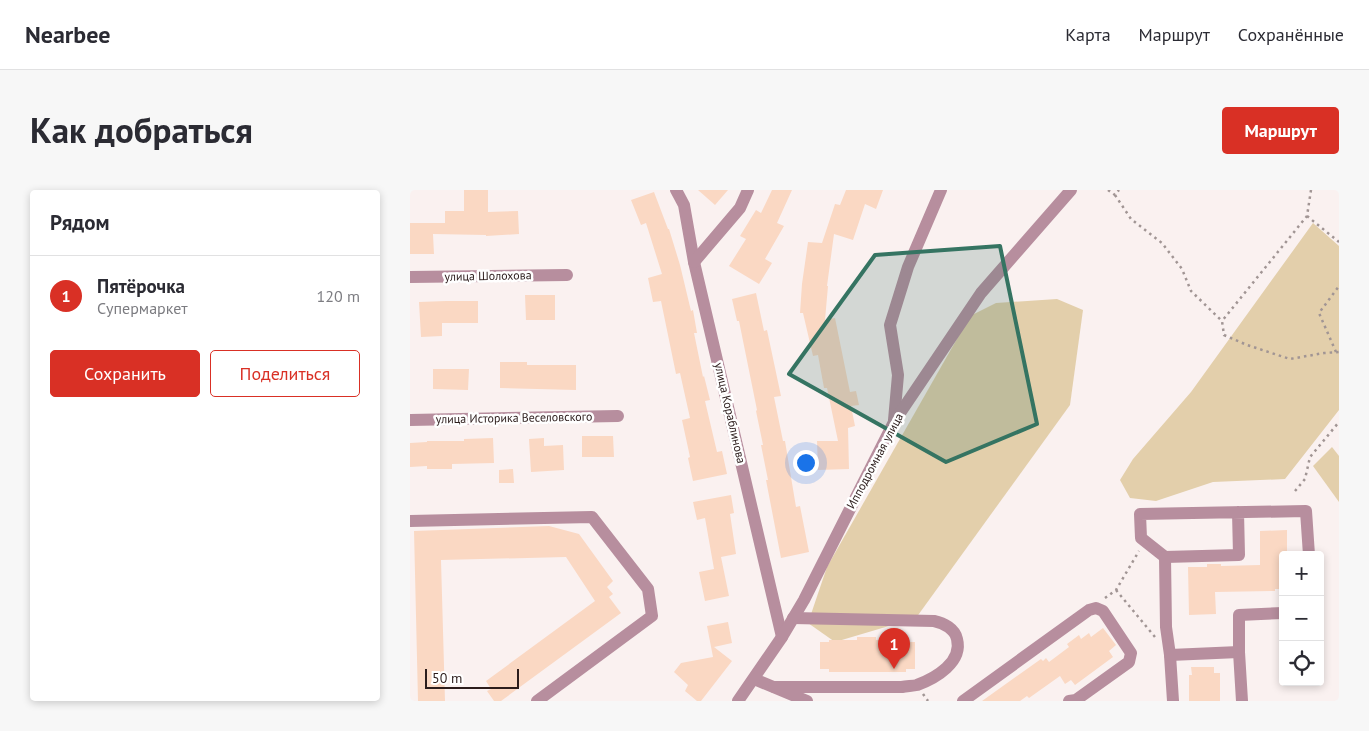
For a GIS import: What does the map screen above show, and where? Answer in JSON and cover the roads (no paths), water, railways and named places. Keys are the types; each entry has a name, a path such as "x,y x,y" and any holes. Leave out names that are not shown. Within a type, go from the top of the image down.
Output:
{"street":[{"name":"улица Кораблинова","path":"676,190 684,205 694,262 782,637"},
{"path":"694,262 740,208 748,190"},
{"path":"894,422 898,375 890,325 908,267 941,190"},
{"name":"Ипподромная улица","path":"738,701 782,637 804,600 894,422 981,293 1071,190"},
{"name":"улица Шолохова","path":"410,277 567,275"},
{"name":"улица Историка Веселовского","path":"410,420 618,416"},
{"path":"1238,512 1239,555 1165,557 1141,538 1140,514 1238,512 1306,511 1309,551"},
{"path":"410,522 592,517 648,589 652,616 537,701"},
{"path":"1165,557 1166,627 1173,701"},
{"path":"963,701 1089,610 1096,608 1103,611 1131,653 1129,662 1076,700 1069,701"},
{"path":"1242,701 1239,615 1279,613"},
{"path":"774,687 902,687 916,685 948,667 957,655 956,636 950,628 934,621 793,618"},
{"path":"1170,655 1239,652"},
{"path":"754,679 807,701"}],"place":[{"name":"Пятёрочка","path":"894,669"}]}
